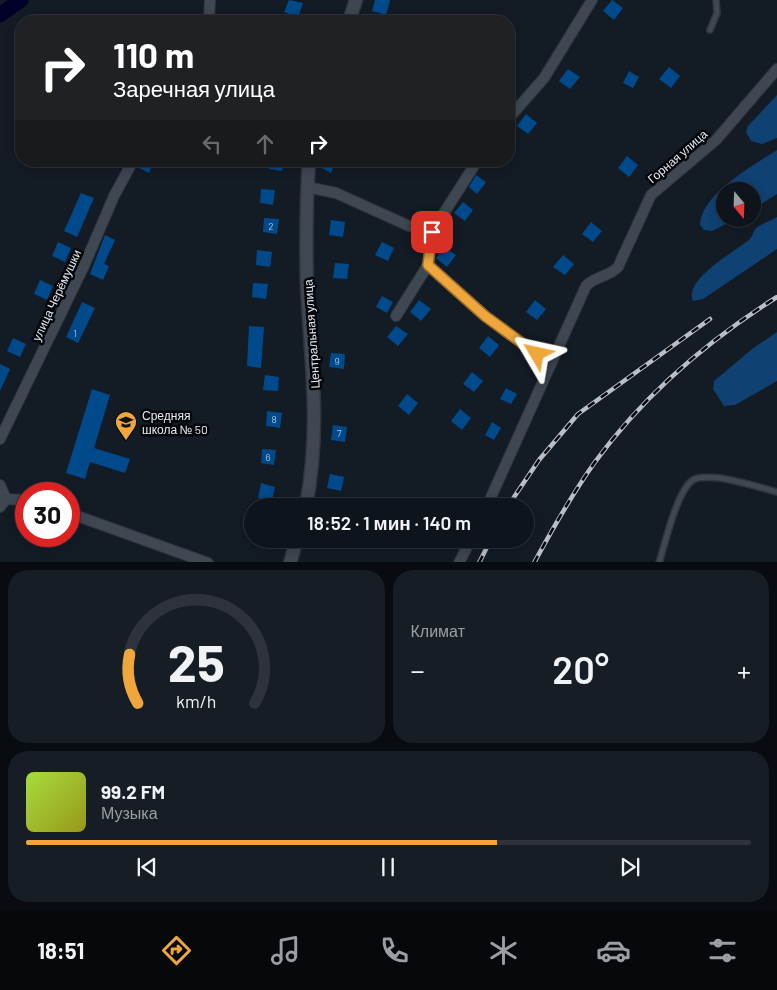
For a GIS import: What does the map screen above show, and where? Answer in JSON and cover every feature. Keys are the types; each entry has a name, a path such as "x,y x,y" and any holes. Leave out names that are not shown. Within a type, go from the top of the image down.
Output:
{"street":[{"path":"209,15 210,0"},
{"path":"351,15 356,0"},
{"path":"515,111 544,78 592,0"},
{"name":"Горная улица","path":"491,498 586,286 599,277 613,272 618,267 651,195 716,140 777,69"},
{"name":"улица Черёмушки","path":"0,439 84,266 114,196 130,167"},
{"name":"Центральная улица","path":"307,498 314,453 315,411 308,287 309,167"},
{"path":"396,316 428,265 432,232 473,167"},
{"path":"307,187 336,193 409,226 432,232"},
{"path":"428,265 485,316 550,364"},
{"path":"0,485 3,503"},
{"path":"80,517 208,562"},
{"path":"290,562 294,548"},
{"path":"459,562 466,548"}],"lane":[{"path":"710,30 716,13 716,0"},
{"path":"659,562 680,497 687,485 694,479 712,478 777,492"}],"shaded area":[{"path":"777,95 777,138 762,144 751,141 746,132 748,126"},
{"path":"777,150 777,194 761,204 761,182 730,182"},
{"path":"716,194 716,228 718,228 712,231 704,230 700,225 709,202"},
{"path":"777,217 777,249 703,299 693,301 692,293 703,275 748,241 756,228 761,228 761,225"},
{"path":"777,332 777,381 735,405 724,406 713,389 714,381 752,349"}],"building":[{"path":"289,0 303,3 299,15 284,12"},
{"path":"375,0 390,0 386,15 372,11"},
{"path":"612,0 623,8 614,20 603,11"},
{"path":"669,67 680,76 671,88 659,79"},
{"path":"568,69 580,77 570,89 559,81"},
{"path":"629,71 639,77 633,88 623,83"},
{"path":"526,114 537,123 528,134 517,126"},
{"path":"627,156 638,165 629,177 618,168"},
{"path":"137,167 152,167 149,173"},
{"path":"269,167 283,167 282,171 269,169"},
{"path":"320,167 334,167 331,173"},
{"path":"476,175 486,182 477,194 469,187"},
{"path":"261,189 275,190 273,205 260,203"},
{"path":"81,193 94,198 77,237 64,231"},
{"path":"463,202 473,210 465,221 454,213"},
{"path":"264,218 279,219 277,234 263,232"},
{"path":"331,220 345,222 343,237 329,235"},
{"path":"591,222 602,231 593,242 582,234"},
{"path":"105,235 115,240 104,264 109,266 103,280 90,274"},
{"path":"58,242 71,248 65,262 52,256"},
{"path":"382,242 394,248 388,261 375,255"},
{"path":"445,247 456,255 447,267 436,258"},
{"path":"257,250 272,252 270,267 256,265"},
{"path":"563,255 574,264 565,275 553,267"},
{"path":"335,263 349,264 347,279 333,278"},
{"path":"40,280 53,286 47,300 34,294"},
{"path":"253,283 268,284 266,299 252,297"},
{"path":"382,296 393,302 387,313 376,307"},
{"path":"419,300 431,309 421,321 410,312"},
{"path":"535,300 546,309 537,320 526,312"},
{"path":"82,302 95,308 78,343 66,337"},
{"path":"249,326 264,327 261,368 247,366"},
{"path":"396,326 408,334 398,346 387,337"},
{"path":"488,336 499,345 490,357 479,348"},
{"path":"13,338 26,344 20,357 7,351"},
{"path":"331,353 345,354 344,369 329,367"},
{"path":"0,364 10,369 0,391"},
{"path":"472,372 483,381 474,392 463,384"},
{"path":"265,375 279,377 278,391 263,390"},
{"path":"506,388 517,394 511,404 500,399"},
{"name":"Средняя школа № 50","path":"92,389 110,395 94,448 130,459 125,473 90,462 85,479 66,473"},
{"path":"407,394 418,403 409,415 398,406"},
{"path":"460,409 471,418 462,430 451,421"},
{"path":"267,411 282,413 280,428 266,426"},
{"path":"492,422 501,428 494,440 485,435"},
{"path":"333,425 347,427 345,442 331,440"},
{"path":"262,449 276,450 274,465 261,463"},
{"path":"330,474 344,477 341,491 327,488"},
{"path":"261,483 275,487 273,498 258,498"}],"waterway":[{"path":"0,15 21,0"}],"railway":[{"path":"535,562 563,511 595,462 634,414 678,371 702,351 777,297"},
{"path":"513,498 539,460 578,414 710,319"},
{"path":"480,562 486,548"}],"place":[{"name":"Средняя школа № 50","path":"126,441"}],"route":[{"path":"432,232 428,265 485,316 537,354"}]}
